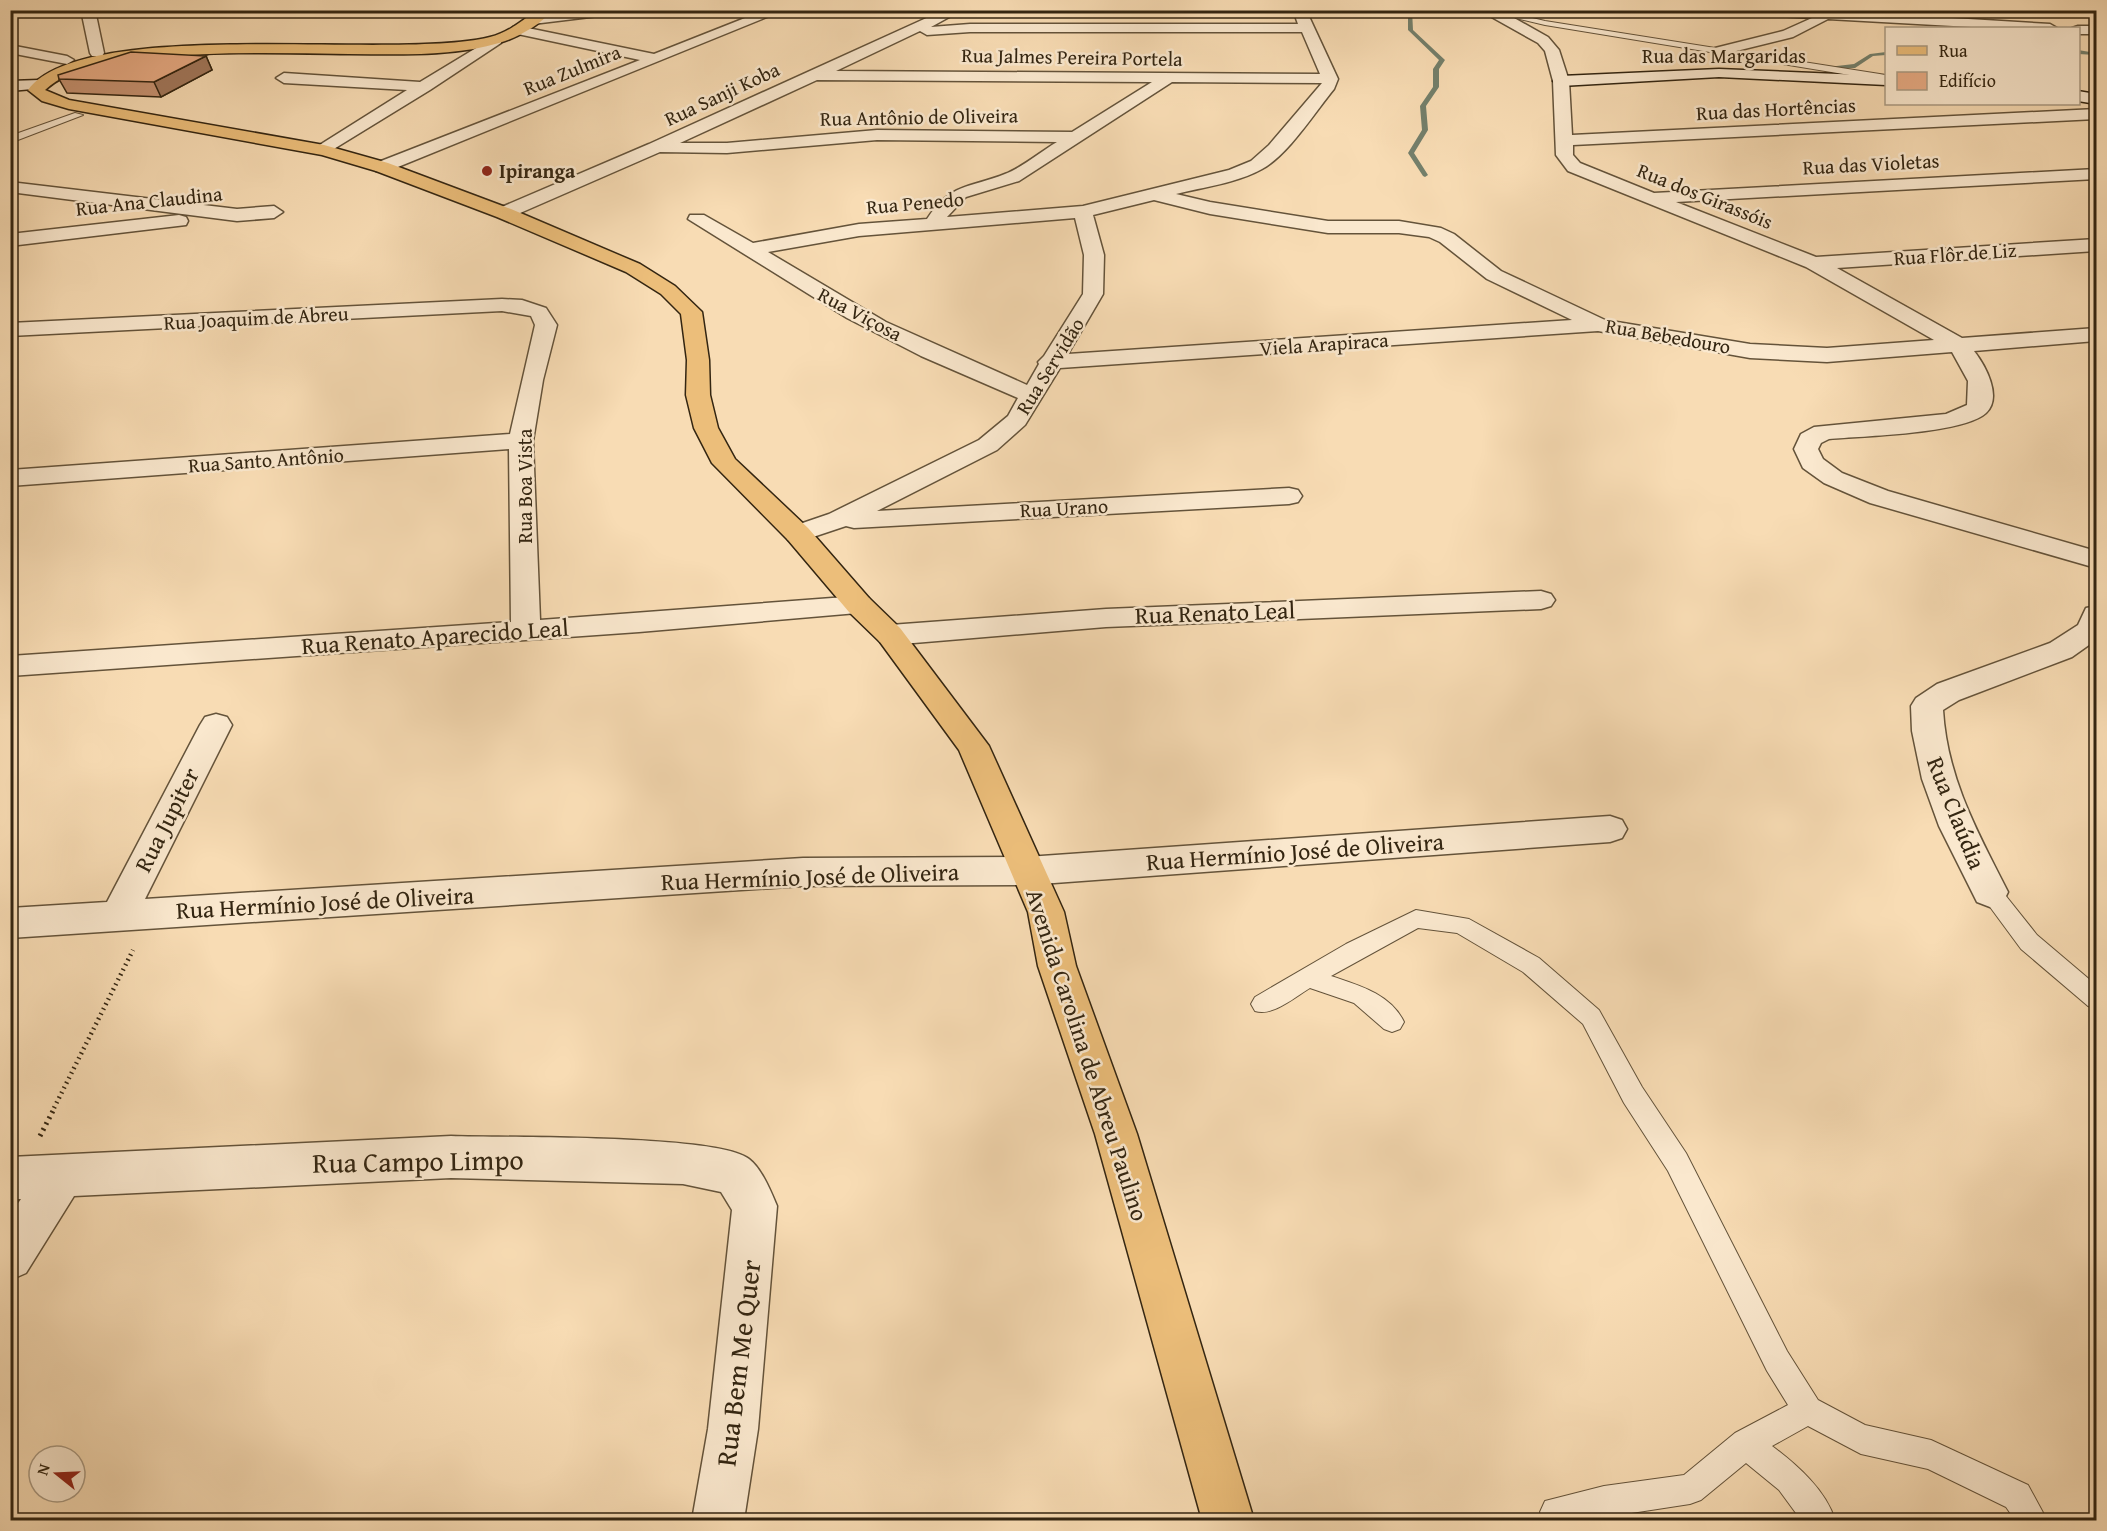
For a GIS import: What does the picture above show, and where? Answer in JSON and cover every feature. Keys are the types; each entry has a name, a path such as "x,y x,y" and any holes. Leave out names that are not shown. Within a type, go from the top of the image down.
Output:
{"main road":[{"path":"11,87 24,76 67,60 101,56 241,48 408,50 469,45 496,40 518,30 547,10"},
{"path":"39,84 48,77 101,56"},
{"name":"Avenida Carolina de Abreu Paulino","path":"39,84 36,90 40,95 55,100 136,117 324,150 382,167 504,213 633,268 668,290 691,312 698,360 698,395 706,428 725,463 798,534 859,605 890,635 973,746 1046,912 1057,966 1116,1134 1228,1521"},
{"name":"Avenida Carolina de Abreu Paulino","path":"10,97 35,108 78,115 136,117"}],"street":[{"path":"88,10 101,56"},
{"path":"533,20 615,10"},
{"name":"Rua Zulmira","path":"382,167 777,10"},
{"name":"Rua Sanji Koba","path":"504,213 655,148 956,10"},
{"path":"1299,10 1330,79"},
{"path":"1744,10 2031,27"},
{"name":"Rua dos Girassóis","path":"1489,11 1549,44 1561,81 1565,155 1575,167 1813,264 1884,301 1959,346"},
{"path":"1054,14 1094,20"},
{"path":"1720,51 1788,34 1825,16"},
{"path":"910,32 1094,20 1308,28"},
{"path":"518,30 657,59"},
{"path":"2080,30 2097,30"},
{"path":"324,150 496,40"},
{"path":"10,49 67,60"},
{"name":"Rua das Margaridas","path":"1561,81 1719,73 1885,79"},
{"name":"Rua Jalmes Pereira Portela","path":"813,75 1330,79"},
{"path":"285,78 425,87"},
{"path":"933,225 944,207 960,193 1013,177 1167,79"},
{"name":"Rua Penedo","path":"753,249 859,230 1083,212 1235,174 1257,165 1324,96 1330,79"},
{"path":"11,87 39,84"},
{"path":"2080,96 2097,99"},
{"name":"Rua das Hortências","path":"1565,140 2097,114"},
{"name":"Rua Antônio de Oliveira","path":"655,148 727,148 878,135 1075,137"},
{"name":"Rua das Violetas","path":"1648,198 2097,174"},
{"name":"Rua Ana Claudina","path":"10,187 237,215"},
{"name":"Rua Ana Claudina","path":"66,232 85,210 82,203 68,194"},
{"name":"Rua Bebedouro","path":"1158,195 1210,208 1328,227 1399,227 1434,232 1447,238 1494,274 1599,325 1750,351 1790,355 1959,346 2097,335"},
{"name":"Rua Ana Claudina","path":"10,240 66,232 274,212"},
{"name":"Rua Servidão","path":"798,534 838,520 988,445 1017,420 1049,363 1093,294 1094,255 1083,212"},
{"name":"Rua Viçosa","path":"697,219 753,249 831,301 932,352 1030,395"},
{"name":"Rua Flôr de Liz","path":"1813,264 2097,245"},
{"name":"Rua Joaquim de Abreu","path":"10,330 501,305"},
{"name":"Rua Boa Vista","path":"501,305 522,306 539,312 546,325 532,380 521,441 526,630"},
{"name":"Viela Arapiraca","path":"1049,363 1599,325"},
{"path":"1959,346 1971,362 1979,381 1981,398 1978,408 1966,416 1946,421 1823,432 1810,439 1806,450 1812,463 1833,478 1879,497 2095,567"},
{"name":"Rua Santo Antônio","path":"10,478 521,441"},
{"name":"Rua Urano","path":"838,520 1290,496"},
{"name":"Rua Renato Leal","path":"890,635 1106,618 1541,600"},
{"name":"Rua Renato Aparecido Leal","path":"10,666 859,605"},
{"name":"Rua Claúdia","path":"1990,892 1960,837 1937,780 1926,734 1927,706 1948,692 2061,650 2091,630 2097,615"},
{"name":"Rua Jupiter","path":"135,914 216,725"},
{"name":"Rua Hermínio José de Oliveira","path":"10,924 803,872 1027,871 1610,829"},
{"name":"Rua Campo Limpo","path":"15,1177 451,1157 683,1162 734,1174 755,1206"},
{"path":"10,1257 62,1175"},
{"name":"Rua Bem Me Quer","path":"718,1521 733,1429 755,1206"}],"lane":[{"path":"1489,11 1885,79"},
{"path":"10,140 78,115"},
{"name":"Rua Claúdia","path":"1990,892 2029,942 2097,999"},
{"path":"1263,1004 1416,919 1461,925 1540,972 1591,1017 1633,1095 1677,1162 1777,1361 1808,1410 1862,1438 1931,1455 2017,1496 2032,1521"},
{"path":"1308,978 1362,996 1392,1022"},
{"path":"1556,1512 1604,1501 1690,1488 1746,1444 1808,1410"},
{"path":"1746,1444 1790,1479 1820,1521"}],"path":[{"path":"15,1177 135,914"}],"building":[{"path":"131,52 206,56 154,82 59,79 58,75"}],"waterway":[{"path":"1410,10 1411,30 1442,60 1436,69 1436,87 1423,106 1425,130 1411,153 1425,175"},
{"path":"2080,52 2096,54"},
{"path":"1831,67 1855,66 1872,55 1885,54"}],"place":[{"name":"Ipiranga","path":"487,171"}]}
